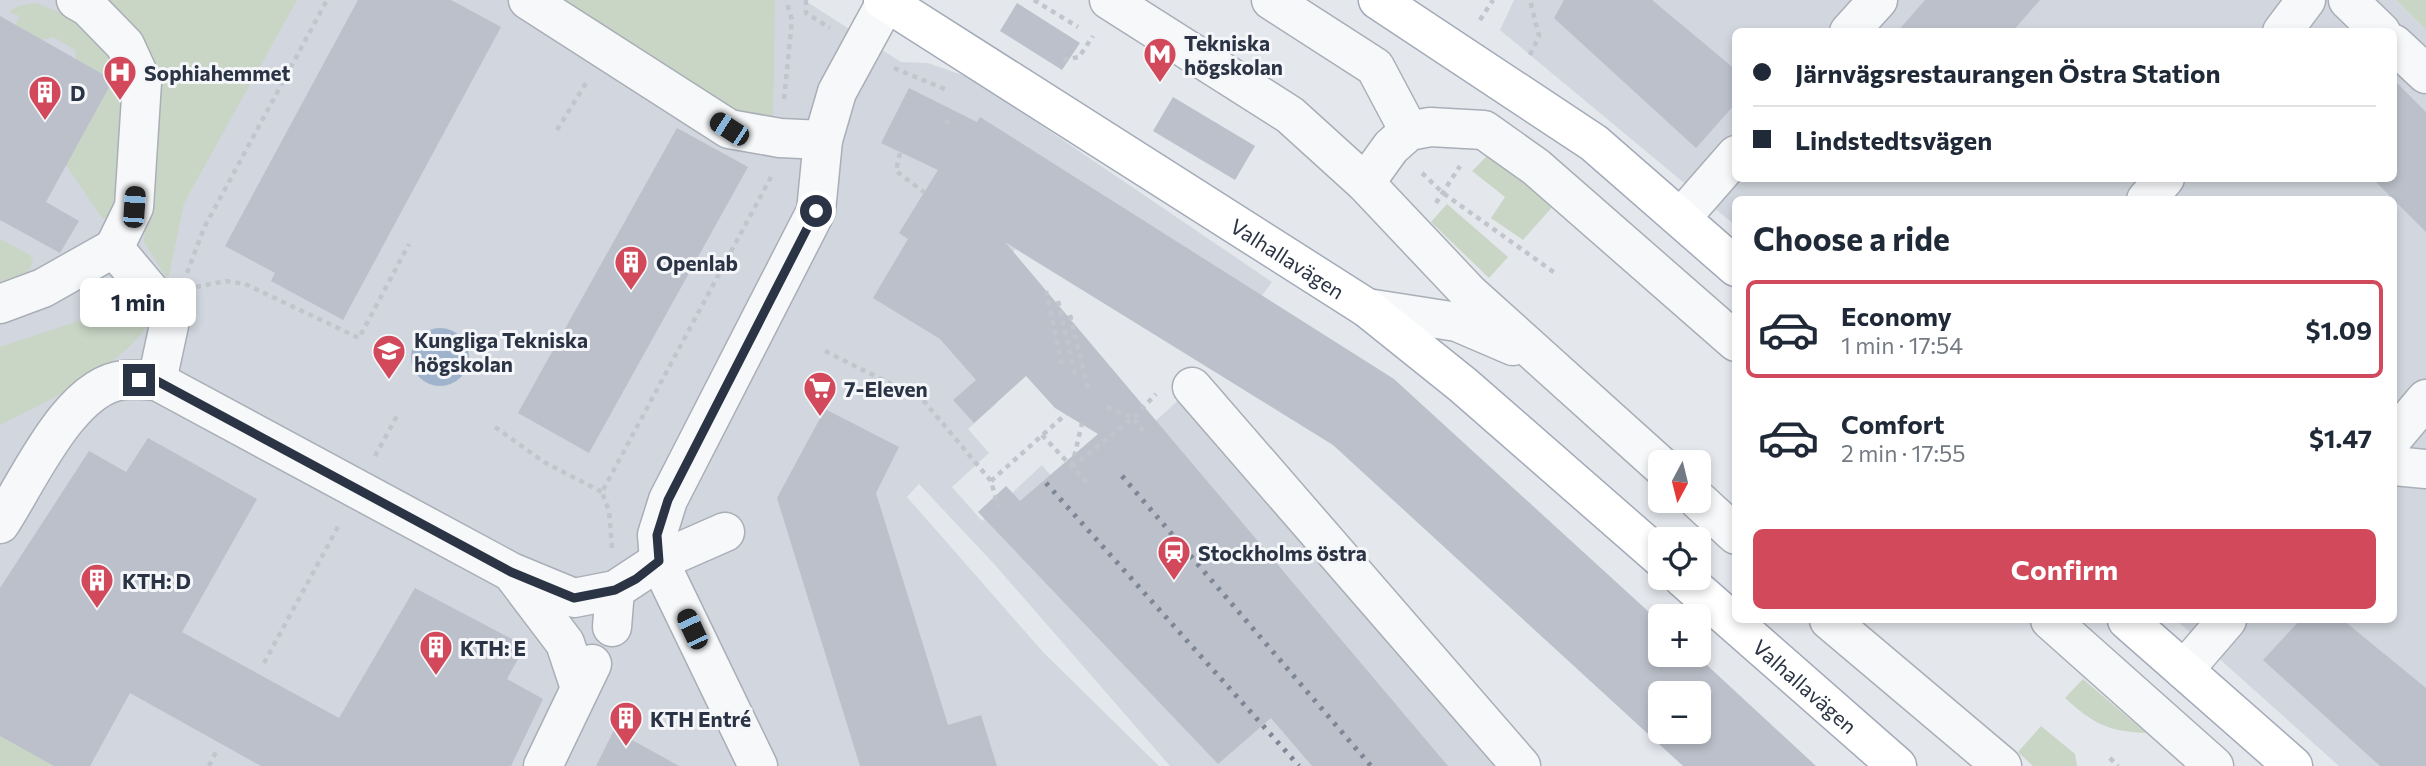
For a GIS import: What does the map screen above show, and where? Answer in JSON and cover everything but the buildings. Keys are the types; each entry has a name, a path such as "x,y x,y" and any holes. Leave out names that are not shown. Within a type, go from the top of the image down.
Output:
{"main road":[{"path":"1378,0 1594,143 1732,263"},
{"name":"Valhallavägen","path":"884,1 1367,308 1463,384 1648,547"},
{"name":"Valhallavägen","path":"1697,590 1732,621"},
{"name":"Valhallavägen","path":"1734,623 1897,766"},
{"path":"2130,623 2293,766"}],"street":[{"path":"0,304 43,288 114,248 134,207 142,82 125,45 88,7 76,0"},
{"path":"528,0 729,129 780,138 823,140"},
{"path":"1109,0 1290,115 1366,183 1469,293 1648,454"},
{"path":"1271,0 1375,67 1409,131"},
{"path":"1853,28 1878,0"},
{"path":"2285,28 2306,0"},
{"path":"2348,0 2377,28"},
{"path":"758,766 659,561 657,535 668,500 816,211 823,140 847,69 884,1"},
{"path":"2397,47 2426,74"},
{"path":"1366,183 1391,147 1409,131 1430,127 1484,130 1536,167 1732,338"},
{"path":"1681,218 1732,160"},
{"path":"2149,196 2162,182"},
{"path":"114,248 175,305 157,381"},
{"path":"1367,308 1457,322 1543,359"},
{"path":"0,524 47,441 89,397 122,380 157,381 511,572 574,598 595,655"},
{"path":"1192,387 1521,766"},
{"path":"2397,433 2426,399"},
{"path":"2397,466 2426,468"},
{"path":"1712,513 1732,531"},
{"path":"543,766 595,655 636,579 659,561 725,532"},
{"path":"511,572 565,643 595,655"},
{"path":"1833,623 2002,766"},
{"path":"2053,623 2205,757 2246,766"},
{"path":"2183,670 2224,623"}],"path":[{"path":"175,305 204,228 327,0"},
{"path":"602,492 772,174 780,138 792,20 786,0"},
{"path":"1034,0 1105,43"},
{"path":"1513,88 1539,36 1530,0"},
{"path":"1063,60 1079,57 1093,36"},
{"path":"557,131 606,50"},
{"path":"897,70 952,92"},
{"path":"945,121 952,125"},
{"path":"1415,234 1484,130"},
{"path":"900,153 896,172 924,192"},
{"path":"1429,179 1443,193 1555,273"},
{"path":"175,305 201,284 226,281 245,284 359,338 409,244"},
{"path":"1046,291 1063,369"},
{"path":"1058,301 1076,379"},
{"path":"1070,315 1088,389"},
{"path":"825,351 923,400 991,481 998,506"},
{"path":"1072,467 1133,418 1173,376 1192,387"},
{"path":"1107,407 1133,418 1144,432"},
{"path":"264,663 398,414"},
{"path":"991,481 1066,414"},
{"path":"1072,467 1083,423"},
{"path":"495,427 544,462 602,492 609,511"},
{"path":"1042,435 1088,484"},
{"path":"209,766 216,752"},
{"path":"2110,758 2118,766"}],"shaded area":[{"name":"Kungliga Tekniska högskolan","path":"0,0 804,0 901,62 928,63 973,79 1272,282 1209,368 1015,249 980,307 976,380 997,403 968,429 989,453 952,487 982,521 1042,465 1071,499 1185,394 1510,766 1170,766 995,565 919,484 907,497 1043,652 1159,766 0,766"},
{"path":"1514,0 2396,0 2426,30 2426,766 2339,766 2179,623 2397,623 2397,196 1732,196 1732,223 1500,30"}],"green space":[{"path":"99,0 297,0 184,203 168,280 144,242 161,69"},
{"path":"548,0 775,0 773,119 740,126"},
{"path":"2396,0 2426,0 2426,30"},
{"path":"36,3 67,15 95,32 112,59 122,98 127,157 124,178 110,218 102,218 66,165 113,80 76,59 75,50 53,37 42,40 15,25 20,16 9,12 18,6"},
{"path":"1489,154 1554,205 1523,240 1491,218 1505,197 1472,171"},
{"path":"1447,204 1508,257 1489,278 1431,222"},
{"path":"0,239 30,255 33,262 23,281 0,290"},
{"path":"104,279 127,284 151,318 141,334 126,350 84,380 0,425 0,347 118,308"},
{"path":"2083,679 2145,733 2111,728 2093,720 2065,698"},
{"path":"2041,726 2075,754 2077,766 2033,766 2018,752"},
{"path":"0,736 54,766 0,766"}],"water":[{"path":"440,328 451,330 464,341 469,357 467,368 456,381 440,386 429,384 416,373 411,357 413,346 424,333"}],"railway":[{"path":"1122,476 1371,766"},
{"path":"1046,483 1299,766"}],"place":[{"name":"Tekniska högskolan","path":"1160,84"},
{"name":"Sophiahemmet","path":"120,102"},
{"name":"D","path":"45,122"},
{"name":"Openlab","path":"631,292"},
{"name":"Kungliga Tekniska högskolan","path":"389,381"},
{"name":"7-Eleven","path":"820,418"},
{"name":"Stockholms östra","path":"1174,582"},
{"name":"KTH: D","path":"97,610"},
{"name":"KTH: E","path":"436,677"},
{"name":"KTH Entré","path":"626,748"}],"route":[{"path":"139,380 157,381 511,572 574,598 615,590 636,579 659,561 657,535 668,500 816,211"}]}
